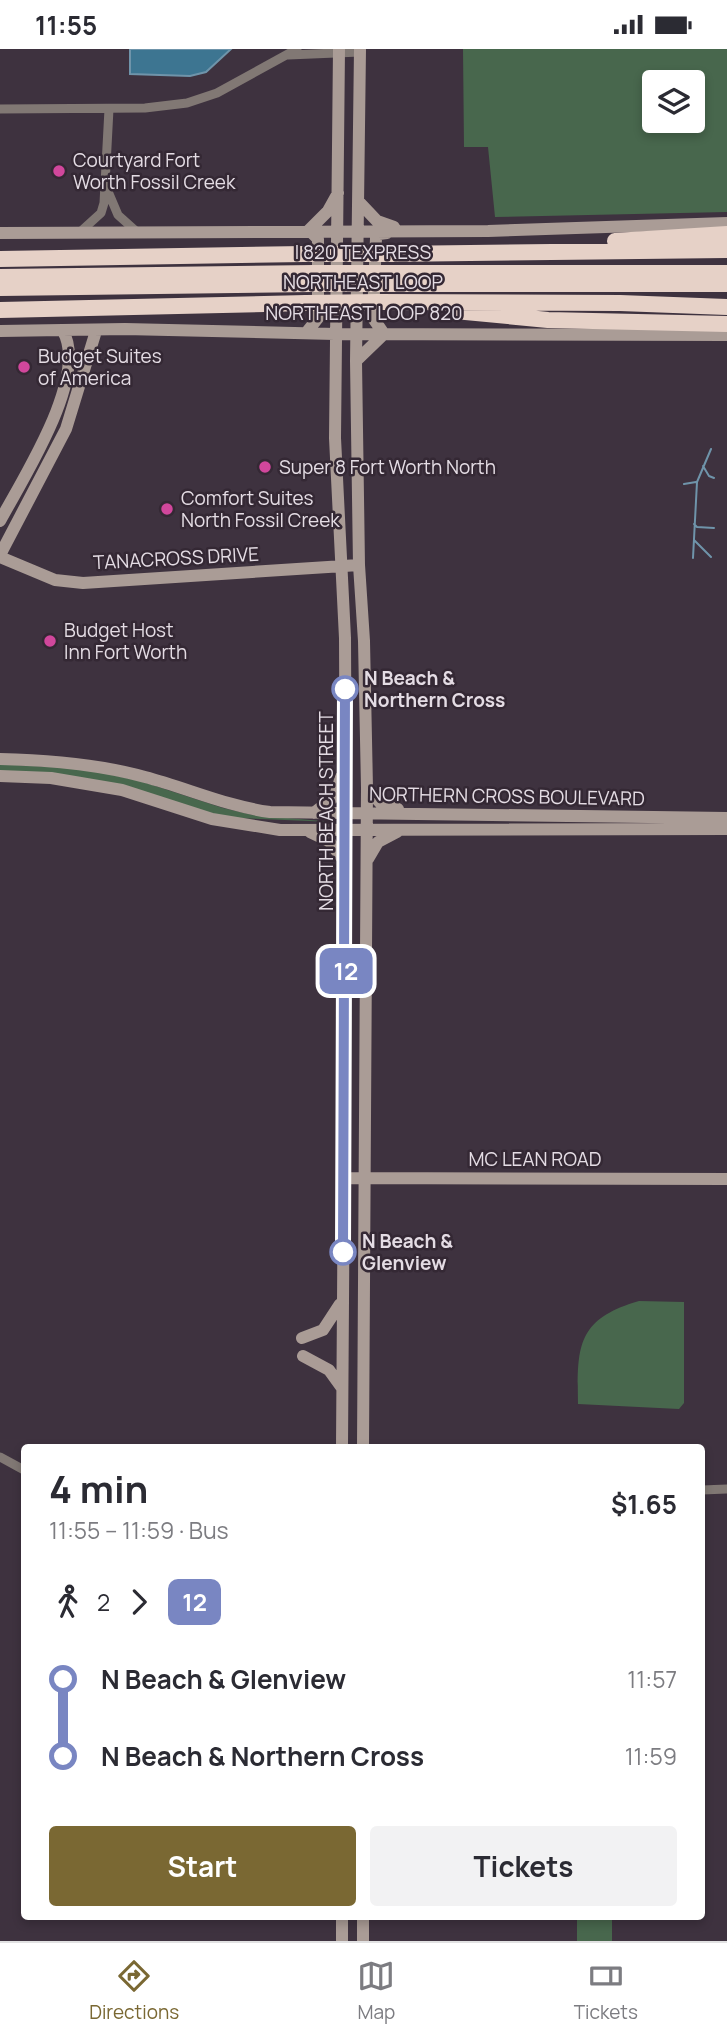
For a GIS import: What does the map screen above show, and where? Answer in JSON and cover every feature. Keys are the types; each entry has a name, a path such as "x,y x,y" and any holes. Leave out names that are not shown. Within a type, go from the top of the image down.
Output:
{"highway":[{"path":"464,253 480,246 727,234"},
{"path":"0,250 33,249 66,256"},
{"name":"NORTHEAST LOOP","path":"0,259 66,256 727,250"},
{"path":"590,273 603,267 727,266"},
{"name":"I 820 TEXPRESS","path":"381,279 590,273 727,273"},
{"name":"I 820 TEXPRESS","path":"0,277 727,284"},
{"name":"I 820 TEXPRESS","path":"0,288 314,279"},
{"path":"0,301 112,292 142,285"},
{"path":"382,302 393,310 452,311 513,318 727,324"},
{"name":"NORTHEAST LOOP","path":"0,310 382,302 620,303 727,307"}],"main road":[{"name":"NORTH BEACH STREET","path":"339,51 339,231 335,334 340,567 345,639 346,863 342,1444"},
{"name":"NORTH BEACH STREET","path":"360,51 360,232 356,361 359,565 364,641 367,788 363,1444"},
{"path":"309,230 328,211 338,192"},
{"path":"359,202 377,221 405,231"},
{"path":"0,233 488,231 727,223"},
{"path":"306,333 318,318 318,239 309,230"},
{"path":"356,361 384,334 373,318 376,238 379,234 405,231"},
{"name":"NORTHEAST LOOP 820","path":"0,331 727,335"},
{"path":"0,521 51,423 69,369 71,351 63,331"},
{"path":"0,556 66,429 96,331"},
{"path":"51,423 66,429"},
{"name":"TANACROSS DRIVE","path":"0,556 55,580 83,583 359,565"},
{"path":"314,813 335,796 345,752"},
{"name":"NORTHERN CROSS BOULEVARD","path":"0,759 88,765 148,777 249,809 692,823 727,829"},
{"name":"NORTHERN CROSS BOULEVARD","path":"0,776 51,778 97,785 161,800 212,819 258,827 400,831 692,823 727,818"},
{"path":"367,788 383,806 411,814"},
{"path":"303,829 329,841 339,850 346,863"},
{"path":"366,865 373,847 400,831"},
{"name":"MC LEAN ROAD","path":"343,1178 727,1179"},
{"path":"342,1300 323,1330 302,1338 342,1339"},
{"path":"342,1357 303,1356 329,1370 342,1389"},
{"path":"342,1920 342,1941"},
{"path":"363,1920 363,1941"}],"street":[{"path":"0,109 109,109 167,106 193,101 217,93 296,49"},
{"path":"286,55 360,51"},
{"path":"78,233 101,213 107,189 109,109"},
{"path":"107,189 118,215 139,233"},
{"path":"0,1457 21,1468"},
{"path":"705,1490 727,1489"}],"green space":[{"path":"463,49 727,49 727,212 495,217 488,147 464,147"},
{"path":"0,764 85,769 140,781 253,815 333,822 238,818 212,814 137,790 0,773"},
{"path":"639,1301 684,1302 684,1403 679,1409 578,1404 578,1366 585,1337 592,1326 603,1317"},
{"path":"577,1920 612,1920 612,1941 577,1941"}],"water":[{"path":"130,49 231,49 206,72 190,76 130,74"}],"waterway":[{"path":"693,558 697,482 711,449"},
{"path":"703,466 709,476 714,478"},
{"path":"684,484 696,482"},
{"path":"694,524 697,527 714,528"},
{"path":"694,540 711,557"}],"bus line":[{"name":"12","path":"343,1252 346,1075 345,689"}],"place":[{"name":"Courtyard Fort Worth Fossil Creek","path":"59,171"},
{"name":"Budget Suites of America","path":"24,367"},
{"name":"Super 8 Fort Worth North","path":"265,467"},
{"name":"Comfort Suites North Fossil Creek","path":"167,509"},
{"name":"Budget Host Inn Fort Worth","path":"50,641"},
{"name":"N Beach & Northern Cross","path":"345,689"},
{"name":"N Beach & Glenview","path":"343,1252"}]}
